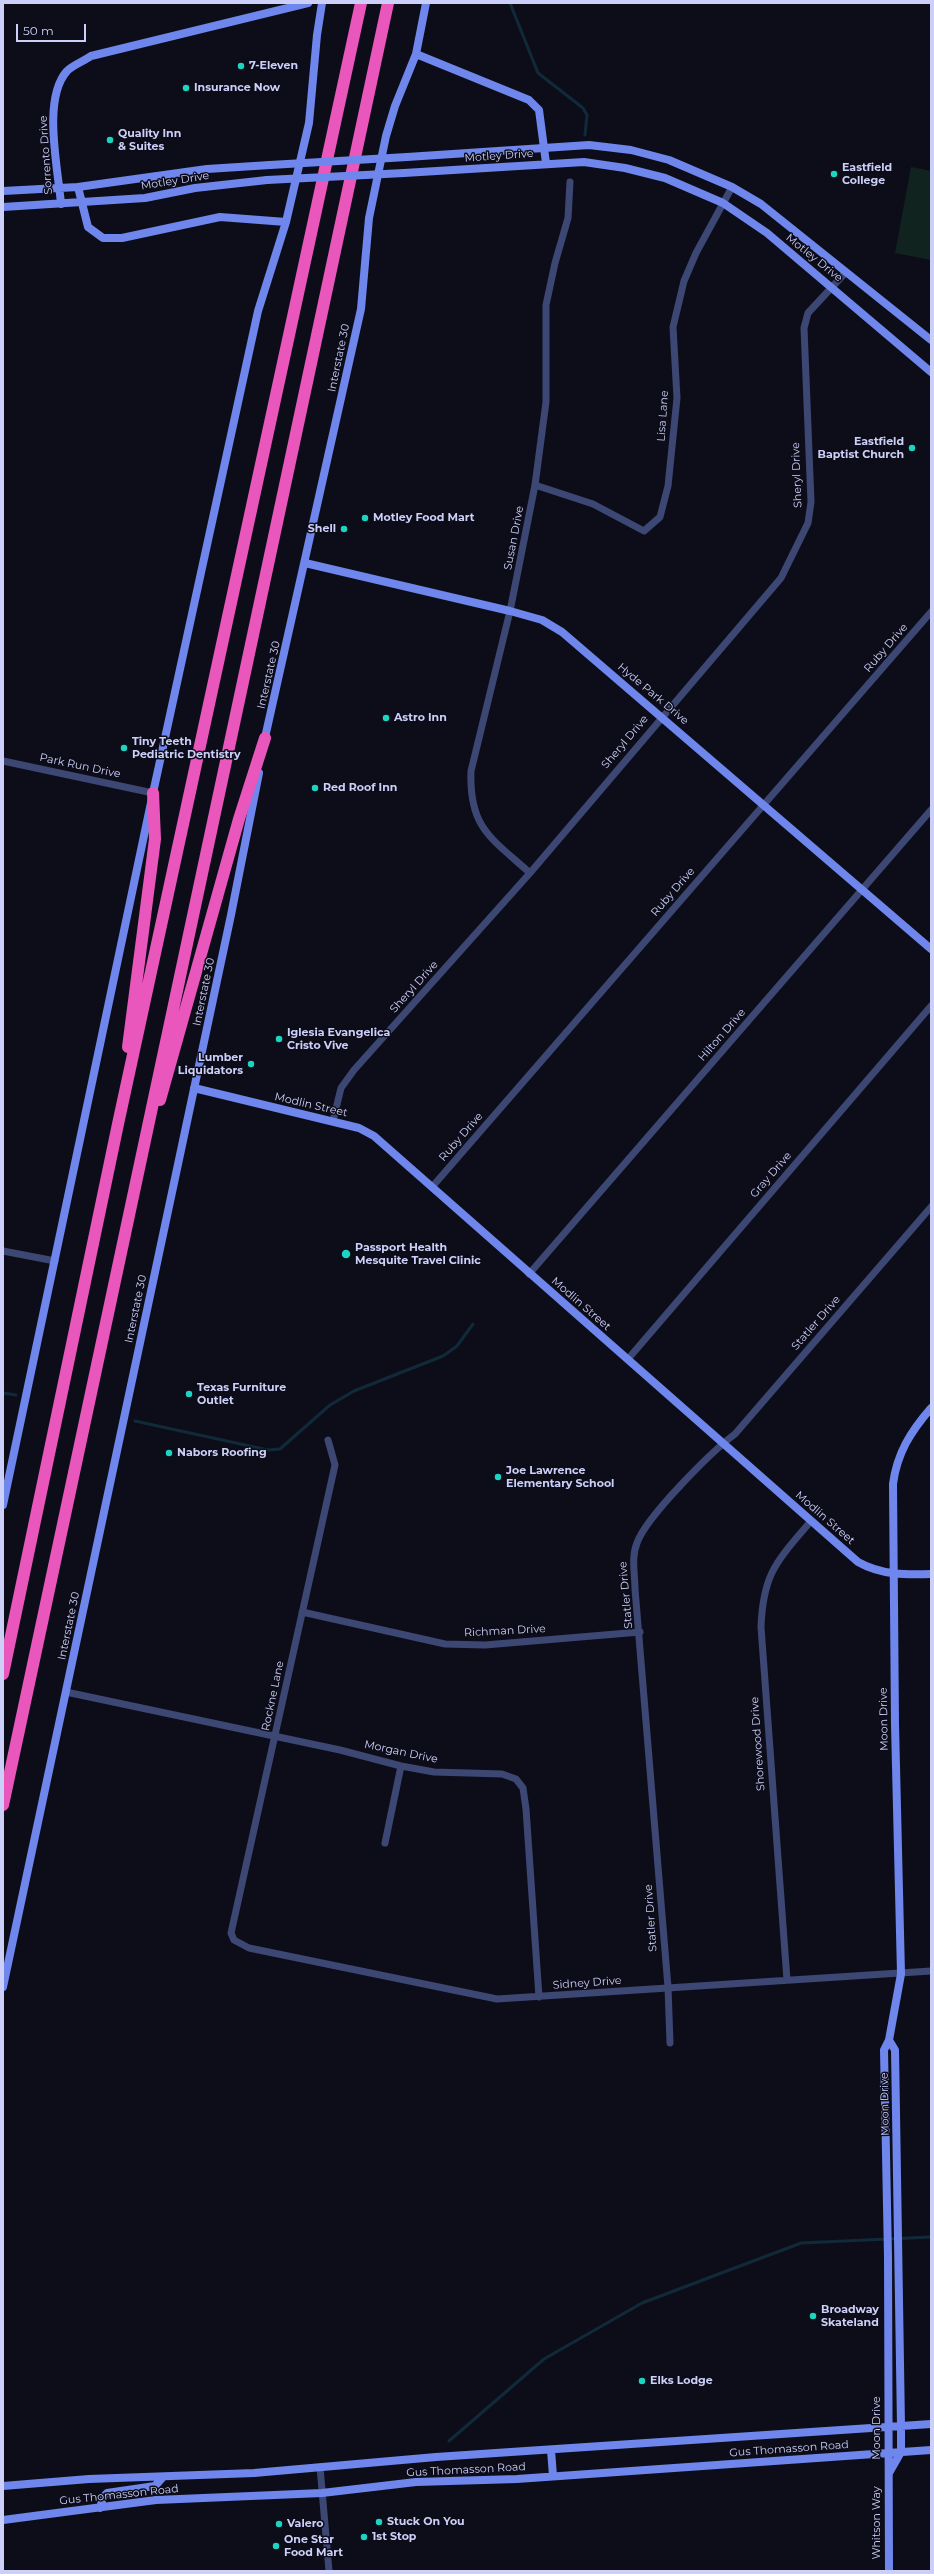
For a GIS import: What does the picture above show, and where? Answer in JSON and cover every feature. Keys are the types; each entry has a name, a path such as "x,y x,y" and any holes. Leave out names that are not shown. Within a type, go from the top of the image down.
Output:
{"highway":[{"path":"3,1674 118,1124 361,3"},
{"path":"3,1805 388,3"},
{"path":"140,1161 171,1067 219,891 265,738"},
{"path":"118,1124 155,839 153,793"},
{"path":"3,1660 11,1634"}],"main road":[{"name":"Sorrento Drive","path":"61,204 54,123 54,102 58,85 68,71 91,56 308,3"},
{"path":"3,1505 153,793 258,311 286,222 309,123 311,85 322,3"},
{"name":"Interstate 30","path":"3,1988 231,914 265,738 361,309 369,218 386,136 398,99 416,54 426,3"},
{"path":"416,54 529,100 539,110 546,163"},
{"name":"Motley Drive","path":"3,191 78,187 207,169 544,147 589,145 631,150 669,160 732,187 779,217 931,340"},
{"name":"Motley Drive","path":"3,207 145,198 195,188 267,180 404,173 546,163 584,162 625,168 665,178 723,203 766,233 833,287 931,372"},
{"path":"78,187 88,227 103,238 113,239 220,217 286,222"},
{"name":"Hyde Park Drive","path":"305,563 542,620 562,632 931,949"},
{"name":"Modlin Street","path":"194,1088 333,1121 359,1128 374,1136 858,1562 869,1568 893,1574 931,1574"},
{"name":"Moon Drive","path":"888,2474 888,2257 884,2050 889,2040 901,1974 893,1574 894,1473 906,1441 931,1408"},
{"name":"Moon Drive","path":"888,2474 901,2452 895,2050 889,2040"},
{"name":"Gus Thomasson Road","path":"3,2486 320,2467 931,2424"},
{"path":"551,2450 552,2476"},
{"name":"Gus Thomasson Road","path":"3,2520 156,2500 322,2493 416,2482 552,2476 931,2450"},
{"name":"Whitson Way","path":"888,2474 889,2571"},
{"path":"100,2508 103,2497 107,2493 155,2486 163,2477"}],"street":[{"name":"Susan Drive","path":"530,872 490,838 474,812 470,791 471,771 510,612 535,485 546,402 546,305 555,263 568,218 570,182"},
{"name":"Lisa Lane","path":"535,485 593,504 644,531 660,517 668,486 677,398 673,327 684,281 696,253 732,187"},
{"name":"Sheryl Drive","path":"333,1121 342,1088 354,1070 530,872 661,716 781,578 808,523 811,502 804,328 808,313 846,272"},
{"name":"Ruby Drive","path":"432,1187 931,612"},
{"name":"Park Run Drive","path":"3,761 153,793"},
{"name":"Hilton Drive","path":"529,1274 931,810"},
{"name":"Gray Drive","path":"628,1359 931,1006"},
{"name":"Statler Drive","path":"670,2043 668,1987 634,1565 637,1543 650,1522 713,1451 735,1434 931,1207"},
{"path":"3,1251 55,1261"},
{"name":"Rockne Lane","path":"249,1948 234,1940 232,1933 335,1465 328,1440"},
{"name":"Shorewood Drive","path":"787,1980 761,1627 762,1599 769,1577 779,1559 811,1521"},
{"name":"Richman Drive","path":"302,1612 445,1644 485,1645 640,1632"},
{"name":"Morgan Drive","path":"66,1692 340,1750 401,1766 434,1772 502,1774 516,1779 523,1788 539,1997"},
{"path":"385,1844 401,1766"},
{"name":"Sidney Drive","path":"249,1948 497,1999 931,1971"},
{"path":"320,2467 328,2571"}],"green space":[{"path":"911,167 931,171 931,260 895,253"}],"waterway":[{"path":"510,3 538,73 583,108 587,115 585,135"},
{"path":"135,1421 268,1450 280,1449 330,1405 354,1391 443,1356 457,1346 473,1324"},
{"path":"3,1393 16,1395"},
{"path":"449,2441 544,2359 642,2303 801,2243 931,2237"}],"place":[{"name":"7-Eleven","path":"241,66"},
{"name":"Insurance Now","path":"186,88"},
{"name":"Quality Inn & Suites","path":"110,140"},
{"name":"Eastfield College","path":"834,174"},
{"name":"Eastfield Baptist Church","path":"912,448"},
{"name":"Motley Food Mart","path":"365,518"},
{"name":"Shell","path":"344,529"},
{"name":"Astro Inn","path":"386,718"},
{"name":"Tiny Teeth Pediatric Dentistry","path":"124,748"},
{"name":"Red Roof Inn","path":"315,788"},
{"name":"Iglesia Evangelica Cristo Vive","path":"279,1039"},
{"name":"Lumber Liquidators","path":"251,1064"},
{"name":"Passport Health Mesquite Travel Clinic","path":"346,1254"},
{"name":"Texas Furniture Outlet","path":"189,1394"},
{"name":"Nabors Roofing","path":"169,1453"},
{"name":"Joe Lawrence Elementary School","path":"498,1477"},
{"name":"Broadway Skateland","path":"813,2316"},
{"name":"Elks Lodge","path":"642,2381"},
{"name":"Stuck On You","path":"379,2522"},
{"name":"Valero","path":"279,2524"},
{"name":"1st Stop","path":"364,2537"},
{"name":"One Star Food Mart","path":"276,2546"}]}
